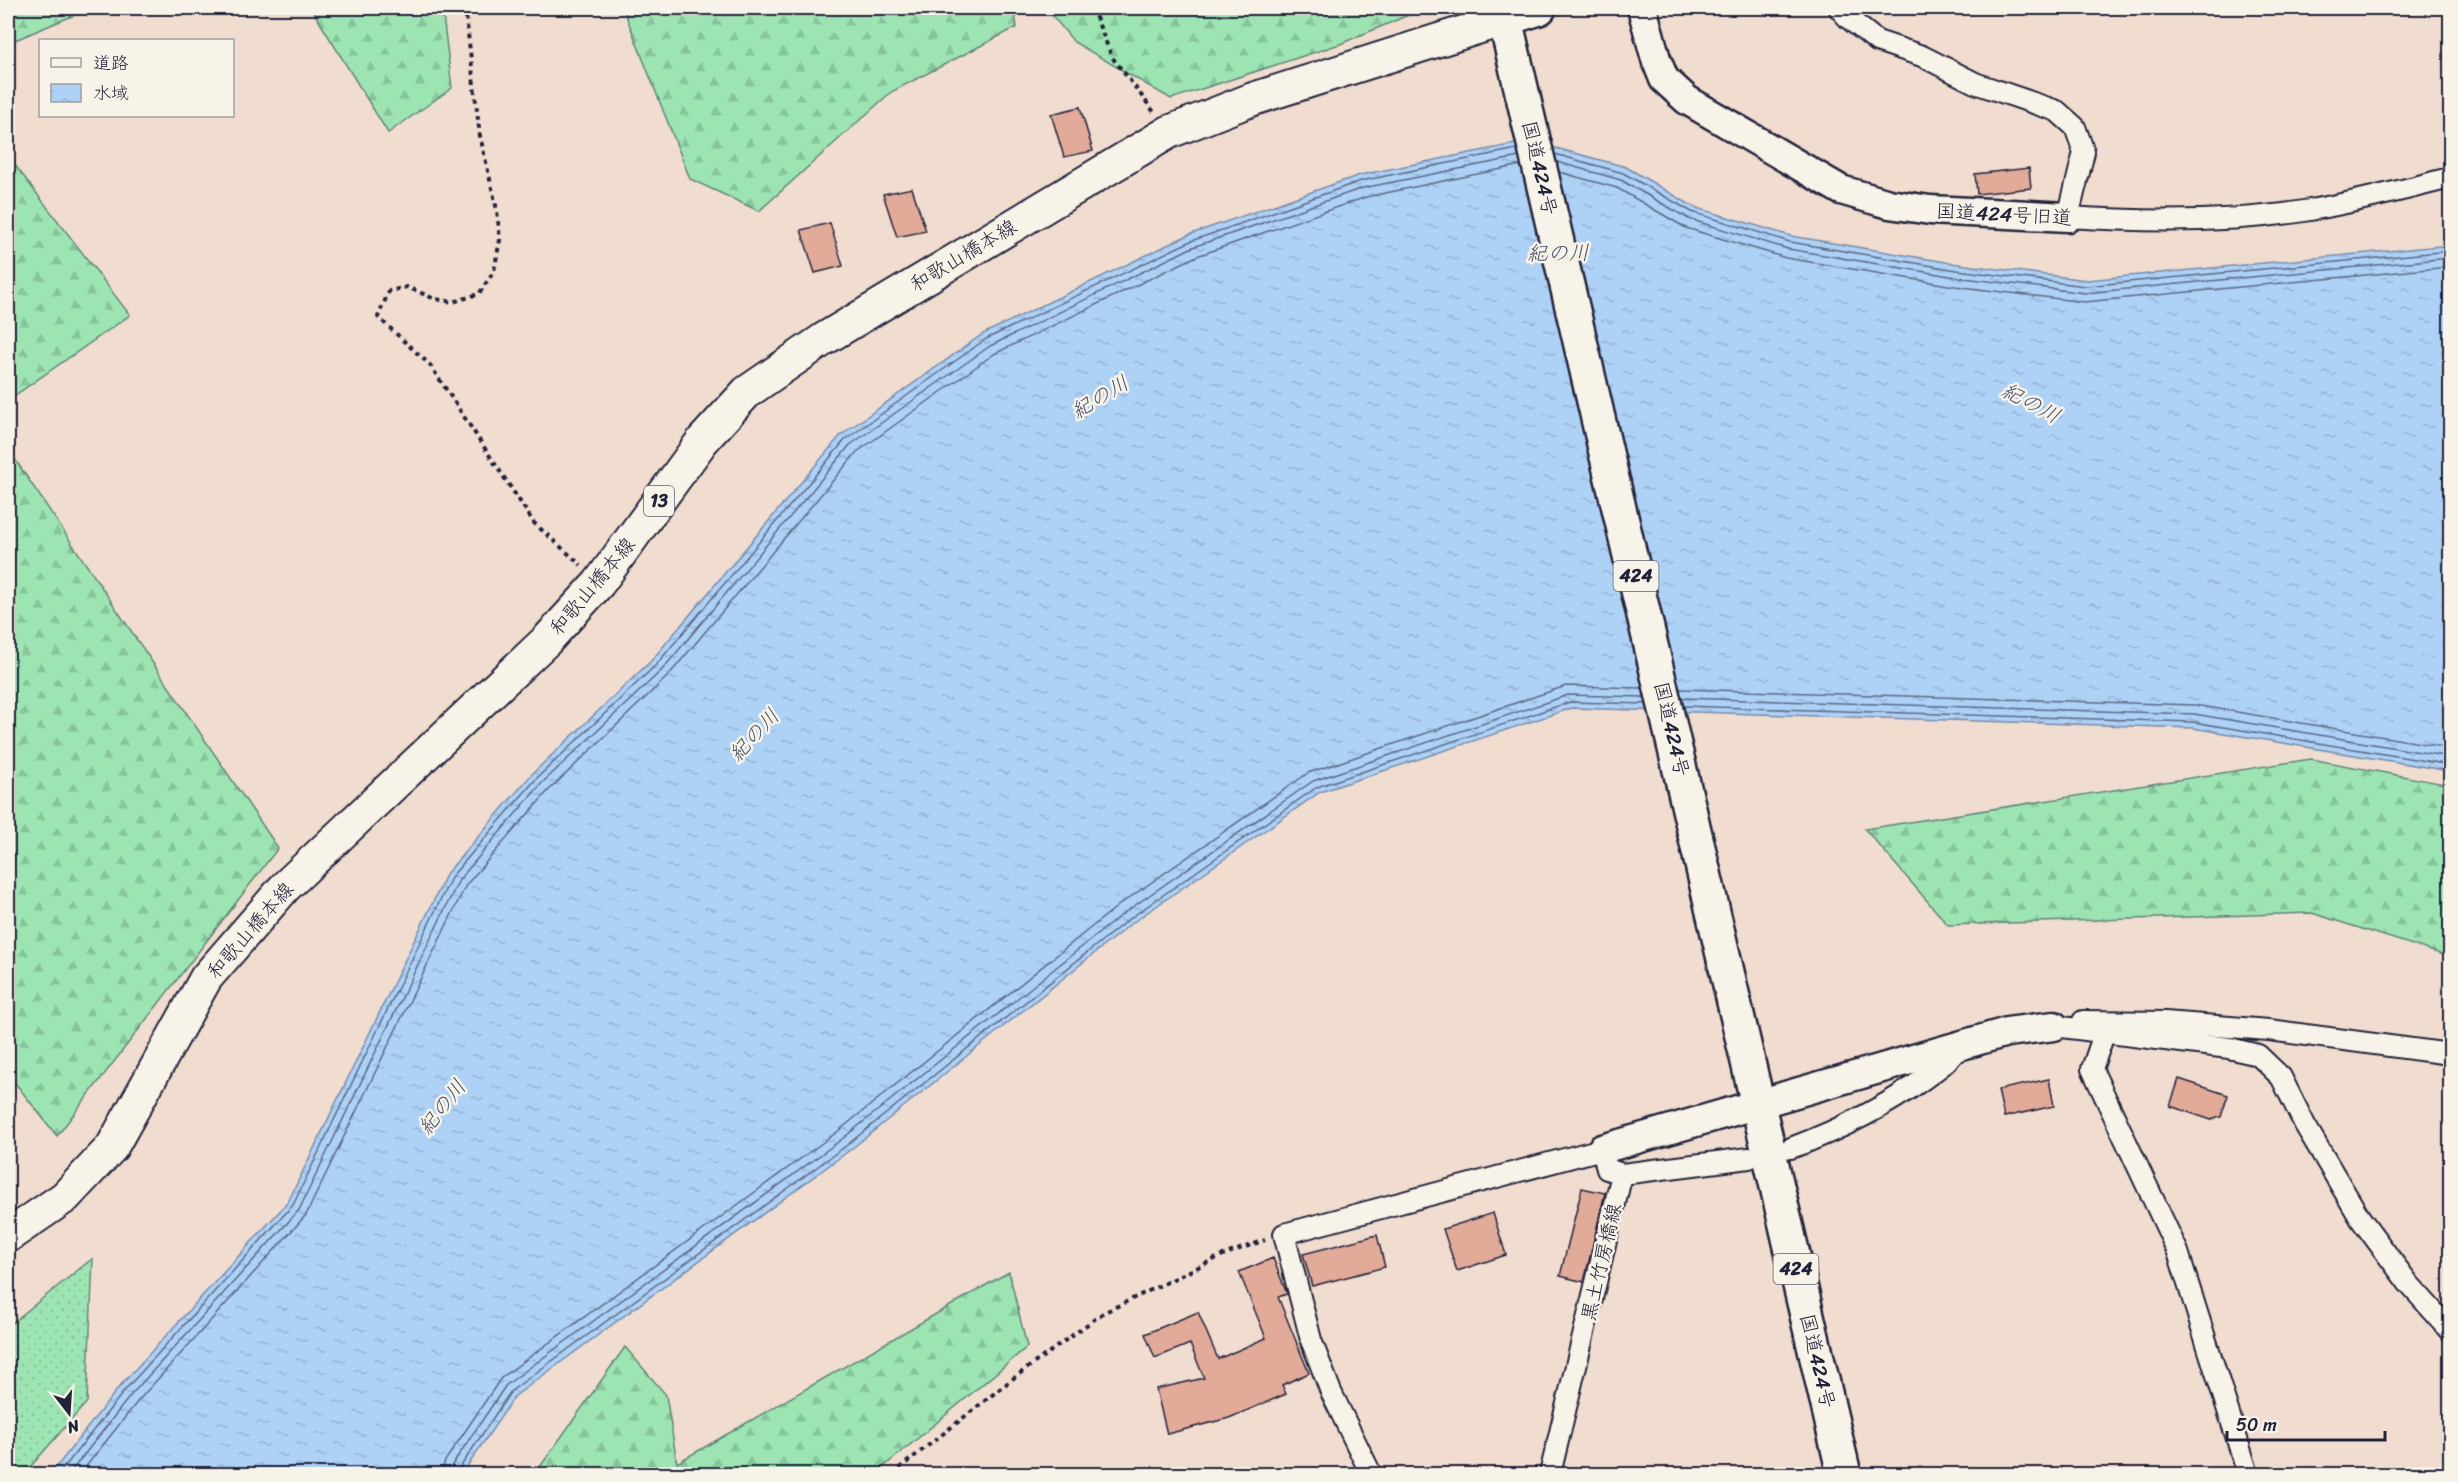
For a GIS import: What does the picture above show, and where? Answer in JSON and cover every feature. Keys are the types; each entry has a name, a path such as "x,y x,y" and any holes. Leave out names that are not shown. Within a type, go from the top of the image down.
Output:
{"highway":[{"path":"1505,19 1539,8"},
{"name":"国道424号","path":"1505,19 1844,1474"}],"main road":[{"name":"和歌山橋本線","path":"8,1236 65,1197 112,1148 206,978 285,887 488,699 599,583 703,440 747,392 824,339 1169,132 1253,99 1505,19"}],"street":[{"name":"国道424号旧道","path":"1642,8 1664,79 1687,100 1841,190 1889,204 1930,210 2110,219 2229,218 2303,211 2380,196 2451,178"},
{"path":"1839,8 1848,18 1877,40 1922,56 1975,83 2057,111 2075,127 2084,152 2068,217"},
{"path":"1371,1474 1331,1392 1311,1340 1284,1234 1602,1149 1758,1102 2007,1032 2093,1020 2165,1022 2269,1030 2451,1054"},
{"path":"2054,1026 2229,1048 2258,1055 2281,1077 2305,1125 2360,1218 2409,1284 2451,1330"},
{"path":"2104,1034 2092,1069 2178,1252 2248,1474"},
{"path":"1791,1149 1847,1126 1899,1097 1953,1058 1959,1046"},
{"path":"1602,1149 1607,1169 1622,1174 1749,1158"},
{"name":"黒土竹房橋線","path":"1550,1474 1622,1174"}],"path":[{"path":"465,8 470,28 480,136 500,240 494,271 479,294 453,302 435,299 406,288 389,291 378,317 430,365 534,523 599,583"},
{"path":"1092,8 1112,57 1169,132"},
{"path":"892,1474 1015,1377 1103,1313 1223,1255 1284,1234"}],"green space":[{"path":"8,8 91,8 8,43"},
{"path":"311,8 442,8 452,88 388,133"},
{"path":"623,8 1014,8 1017,27 891,92 759,211 690,179"},
{"path":"1046,8 1425,8 1340,44 1171,99 1074,42"},
{"path":"8,156 130,315 8,400"},
{"path":"8,449 278,848 57,1136 8,1074"},
{"path":"2311,759 2450,785 2450,957 2312,913 1948,925 1865,829"},
{"path":"93,1258 87,1402 24,1474 8,1474 8,1326"},
{"path":"1009,1272 1027,1347 875,1474 535,1474 625,1347 666,1395 677,1463"}],"water":[{"name":"紀の川","path":"1530,141 1626,167 1694,207 1791,236 1958,264 2087,280 2450,245 2450,771 2193,728 1572,708 1320,792 1132,923 850,1150 515,1396 462,1474 51,1474 120,1386 288,1202 447,873 532,774 651,661 841,435 983,334 1188,235 1360,175"}],"building":[{"path":"1080,107 1093,151 1064,157 1051,114"},
{"path":"2029,168 2031,188 1977,194 1975,174"},
{"path":"912,188 926,231 897,237 883,194"},
{"path":"830,223 843,266 815,273 801,230"},
{"path":"2049,1079 2054,1106 2004,1117 1998,1090"},
{"path":"2179,1079 2228,1095 2221,1117 2211,1120 2170,1106"},
{"path":"1582,1188 1605,1193 1584,1282 1560,1276"},
{"path":"1493,1213 1506,1255 1457,1271 1443,1229"},
{"path":"1377,1235 1385,1267 1312,1286 1303,1254"},
{"path":"1273,1258 1287,1294 1278,1297 1309,1373 1282,1385 1286,1394 1229,1418 1167,1434 1156,1389 1204,1378 1190,1344 1155,1358 1145,1334 1198,1312 1218,1359 1266,1338 1239,1272"}]}
